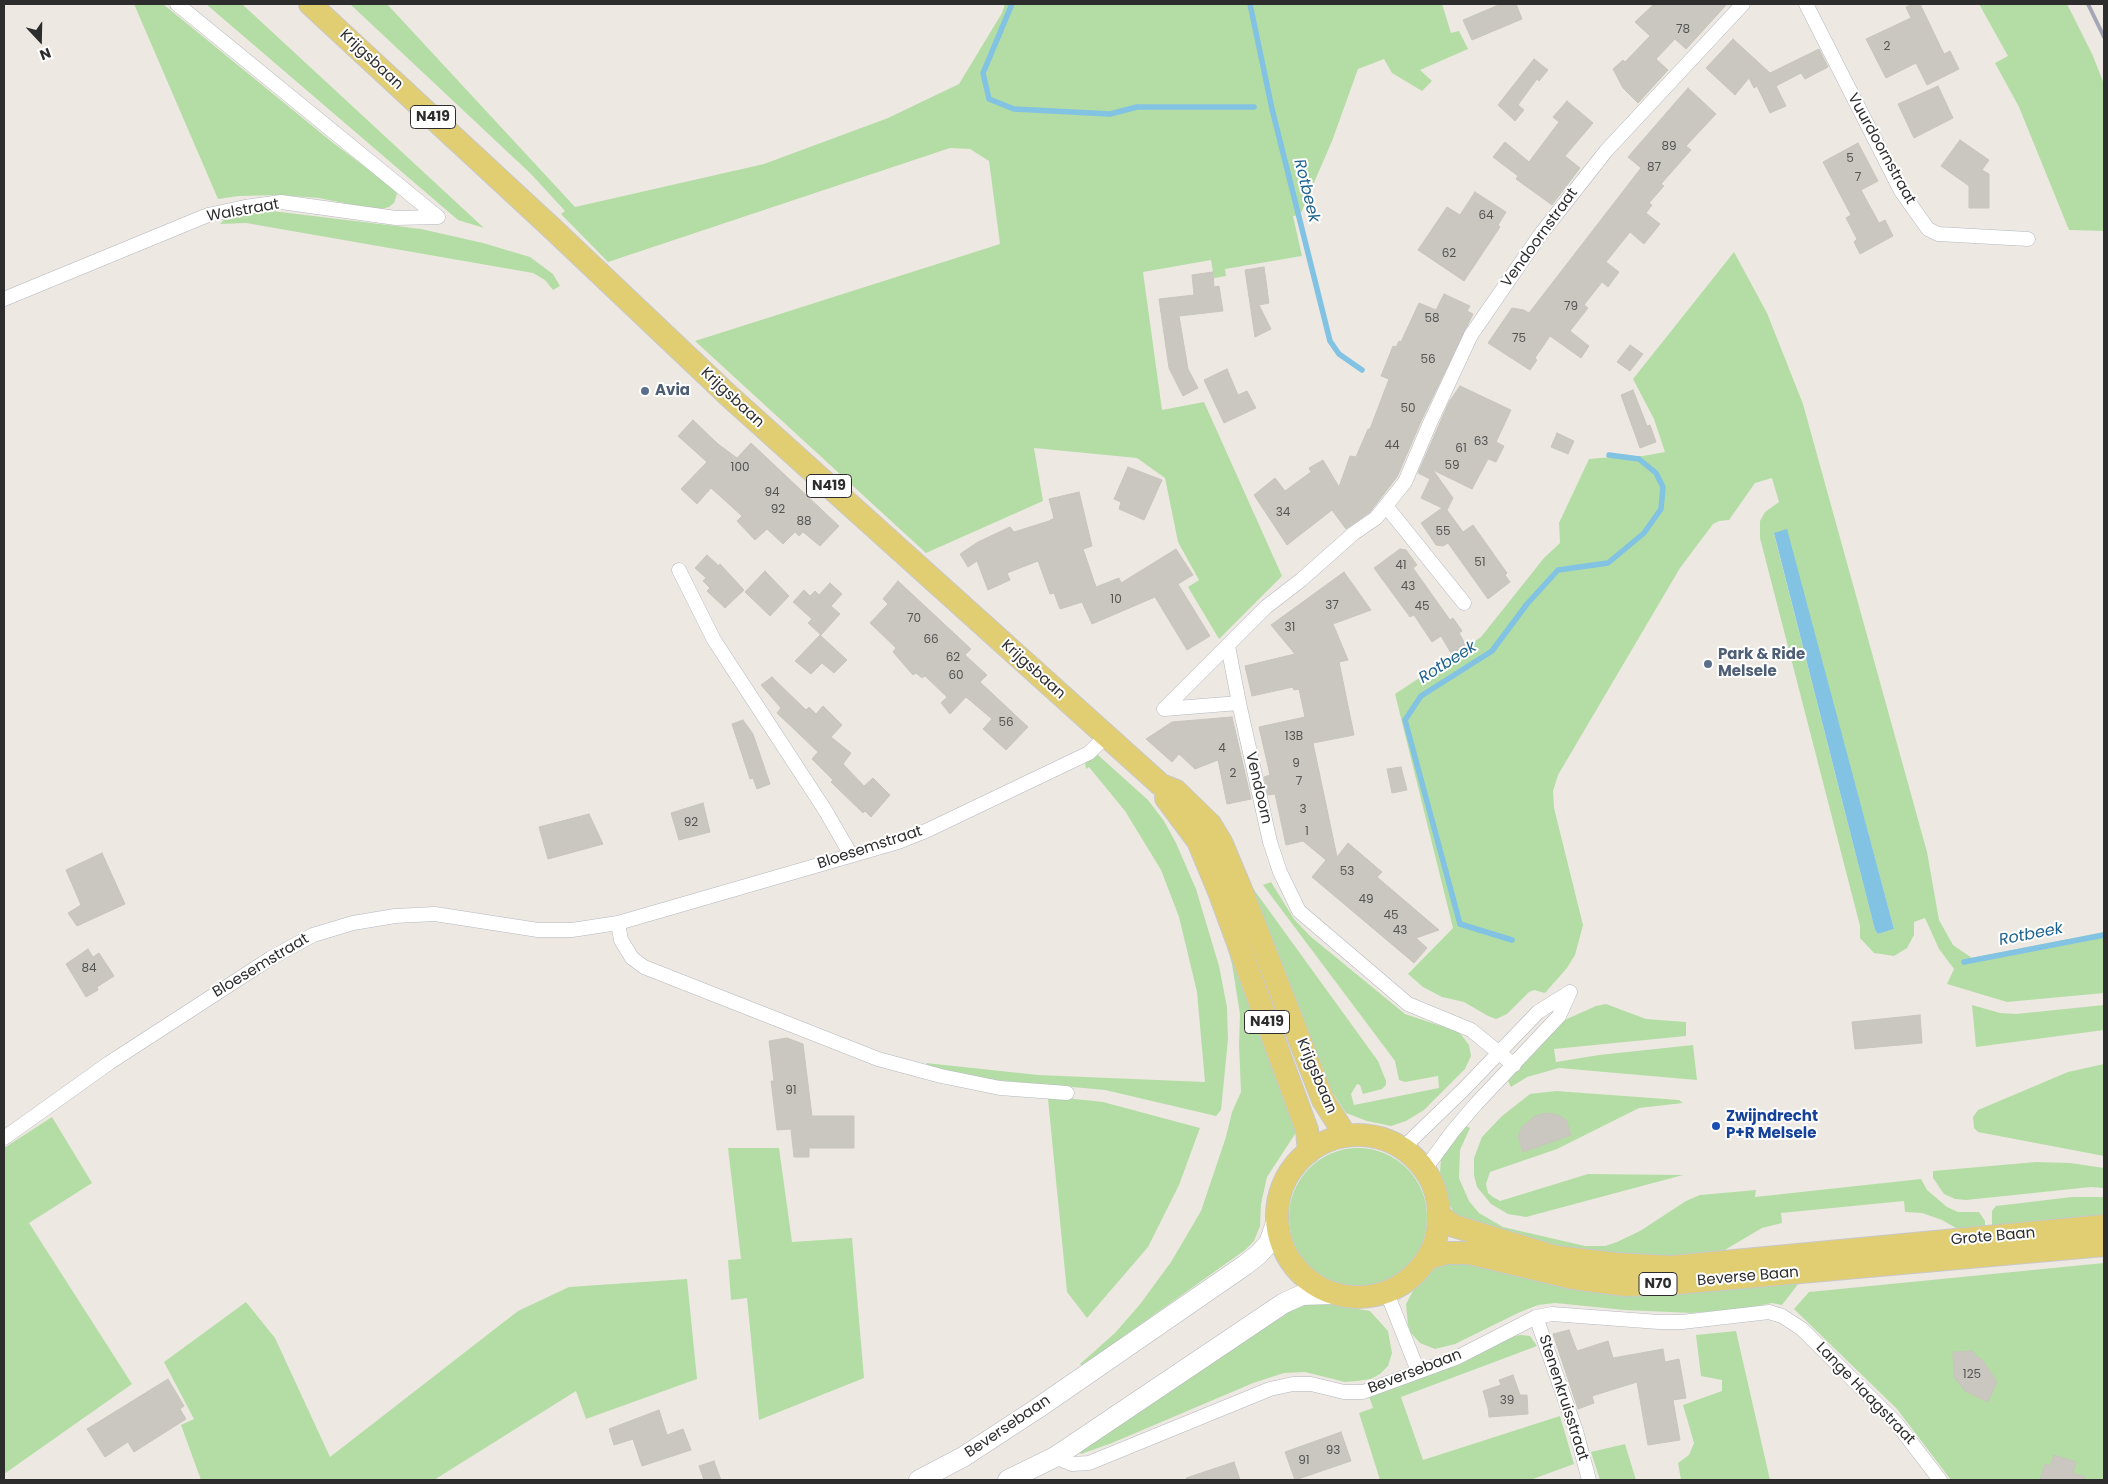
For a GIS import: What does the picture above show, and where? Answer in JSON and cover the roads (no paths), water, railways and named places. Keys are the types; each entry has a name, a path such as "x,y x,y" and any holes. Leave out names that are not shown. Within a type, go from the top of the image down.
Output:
{"main road":[{"name":"Krijgsbaan","path":"310,4 555,231 729,396 1161,785 1176,791 1210,824 1221,842 1323,1100 1346,1136"},
{"name":"Krijgsbaan","path":"1161,785 1168,802 1187,824 1198,841 1220,894 1307,1130 1309,1152"},
{"path":"1008,1480 1055,1457 1284,1303 1302,1295 1333,1294 1360,1298 1387,1293 1411,1279 1429,1258 1437,1238 1440,1216 1436,1192 1425,1169 1403,1148 1366,1136 1346,1136 1327,1142 1309,1152 1291,1171 1287,1179 1280,1194 1277,1220 1282,1244 1293,1266 1311,1283 1333,1294"},
{"name":"Beverse Baan","path":"1440,1216 1454,1226 1556,1257 1616,1264 1671,1267 1887,1256"},
{"name":"Beversebaan","path":"919,1480 963,1457 1030,1414 1246,1265 1268,1244 1277,1220"},
{"name":"Grote Baan","path":"1887,1256 2104,1226"},
{"name":"Grote Baan","path":"1887,1256 2104,1244"},
{"name":"Beverse Baan","path":"1429,1258 1457,1252 1573,1278 1626,1285 1677,1283 1887,1256"}],"street":[{"name":"Walstraat","path":"4,299 208,215 245,207 282,202 396,218 438,217 177,4"},
{"name":"Vendoornstraat","path":"1228,646 1266,607 1301,580 1354,533 1376,518 1386,506 1405,482 1430,423 1472,335 1540,235 1606,151 1743,4"},
{"name":"Vuurdoornstraat","path":"1806,4 1902,191 1928,229 1938,234 2028,239"},
{"path":"1386,506 1464,603"},
{"path":"679,570 714,640 825,810 851,856"},
{"path":"1228,646 1164,709 1239,703"},
{"name":"Vendoorn","path":"1228,646 1270,842 1280,872 1300,911 1408,1004 1471,1030 1499,1052"},
{"name":"Bloesemstraat","path":"4,1138 109,1062 271,958 313,935 353,923 396,916 435,914 538,930 572,930 618,922 898,842 928,830 1089,753 1106,736"},
{"path":"618,922 621,940 632,958 644,967 878,1059 941,1076 1000,1088 1067,1093"},
{"path":"1403,1148 1538,1012 1570,992 1559,1016 1453,1131 1425,1169"},
{"path":"1499,1052 1514,1065"},
{"path":"1387,1293 1418,1371"},
{"name":"Beversebaan","path":"1055,1457 1072,1464 1089,1462 1270,1389 1293,1384 1311,1384 1344,1392 1363,1392 1456,1358 1536,1317 1552,1314 1682,1322 1769,1312 1782,1316"},
{"name":"Lange Haagstraat","path":"1782,1316 1802,1329 1897,1424 1940,1480"},
{"name":"Stenenkruisstraat","path":"1536,1317 1576,1431 1589,1480"}],"water":[{"path":"1787,529 1894,929 1878,934 1875,930 1774,533"}],"waterway":[{"path":"1012,4 983,73 989,99 1014,109 1110,114 1137,107 1254,107"},
{"name":"Rotbeek","path":"1250,4 1272,109 1330,341 1339,354 1362,370"},
{"name":"Rotbeek","path":"1512,940 1460,924 1405,720 1421,696 1492,651 1527,604 1558,570 1608,563 1644,533 1661,509 1663,487 1656,473 1639,459 1609,455"},
{"name":"Rotbeek","path":"1964,962 2104,935"}],"railway":[{"path":"2088,4 2104,37"}],"place":[{"name":"Avia","path":"645,391"},
{"name":"Park & Ride Melsele","path":"1708,664"},
{"name":"Zwijndrecht P+R Melsele","path":"1716,1126"}]}
